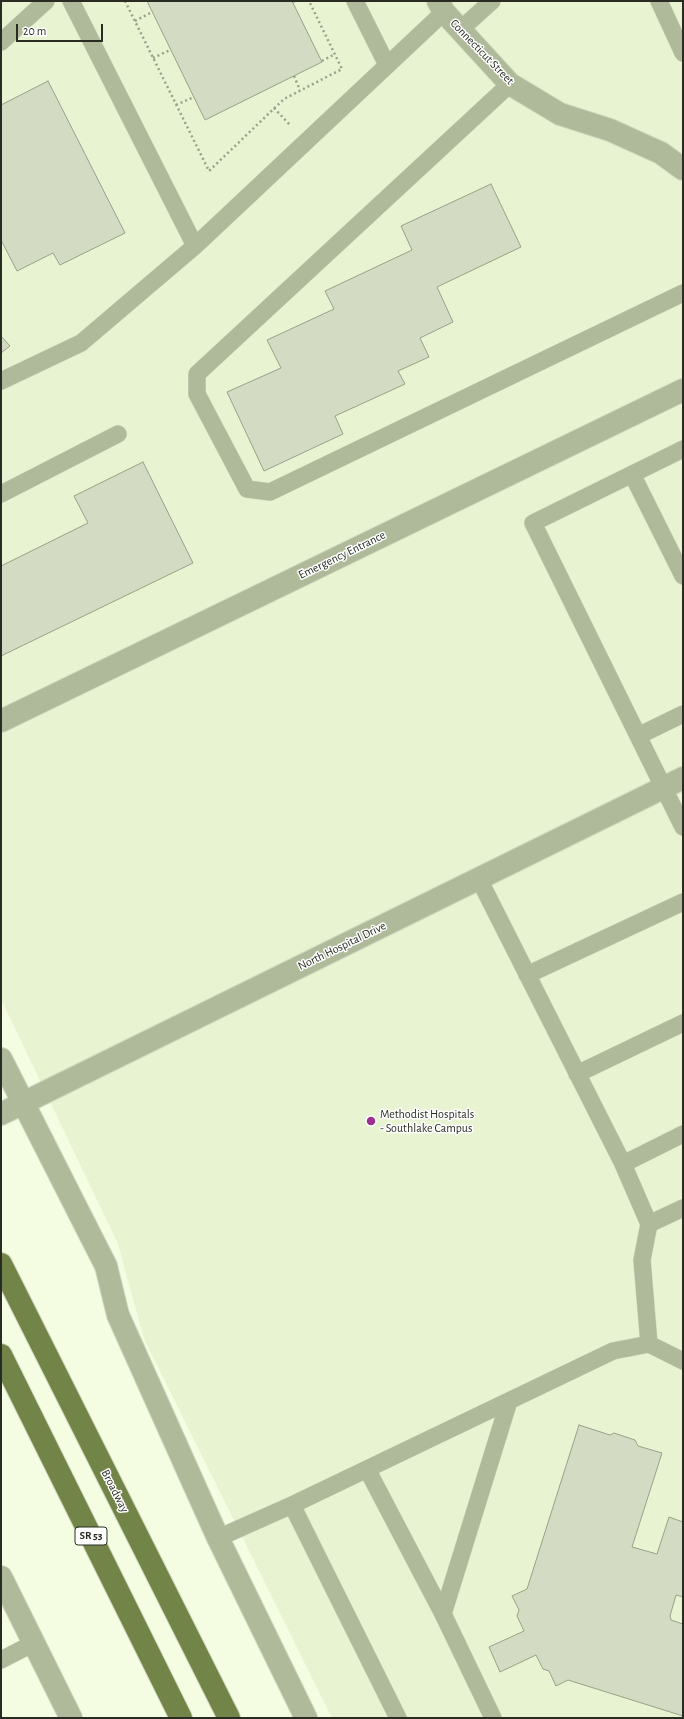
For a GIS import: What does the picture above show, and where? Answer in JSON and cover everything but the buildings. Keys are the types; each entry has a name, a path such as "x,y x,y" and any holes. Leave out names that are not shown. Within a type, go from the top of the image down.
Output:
{"main road":[{"name":"Broadway","path":"1,1264 229,1718"},
{"name":"SR 53","path":"1,1355 181,1718"}],"street":[{"name":"Connecticut Street","path":"441,6 460,30 510,84 560,114 610,130 661,153 681,164"},
{"name":"Emergency Entrance","path":"1,721 683,390"},
{"name":"North Hospital Drive","path":"1,1114 683,778"},
{"path":"1,1059 106,1266 118,1315 218,1538 306,1718"},
{"path":"1,1578 71,1718"}],"lane":[{"path":"1,42 46,1"},
{"path":"71,1 195,246"},
{"path":"355,1 387,65"},
{"path":"460,30 492,1"},
{"path":"659,1 683,53"},
{"path":"1,381 81,343 195,246 387,65 441,6"},
{"path":"510,84 197,374 197,394 247,489 270,492 683,294"},
{"path":"1,494 118,434"},
{"path":"683,449 533,523 683,827"},
{"path":"632,474 683,576"},
{"path":"638,736 683,714"},
{"path":"479,879 623,1164 650,1224 642,1260 649,1344"},
{"path":"527,975 683,902"},
{"path":"577,1074 683,1023"},
{"path":"623,1164 683,1134"},
{"path":"650,1224 683,1208"},
{"path":"218,1538 367,1469 613,1351 649,1344 683,1361"},
{"path":"443,1614 509,1401"},
{"path":"367,1469 443,1614 493,1718"},
{"path":"292,1504 398,1718"},
{"path":"1,1660 34,1643"}],"path":[{"path":"125,1 209,171 284,98 342,68 309,1"},
{"path":"135,21 152,12"},
{"path":"153,58 170,50"},
{"path":"322,61 335,54"},
{"path":"294,76 300,90"},
{"path":"176,105 194,97"}],"shaded area":[{"name":"Methodist Hospitals - Southlake Campus","path":"1,1 683,1 683,1718 332,1718 144,1339 118,1244 1,999"}],"place":[{"name":"Methodist Hospitals - Southlake Campus","path":"371,1121"}]}
